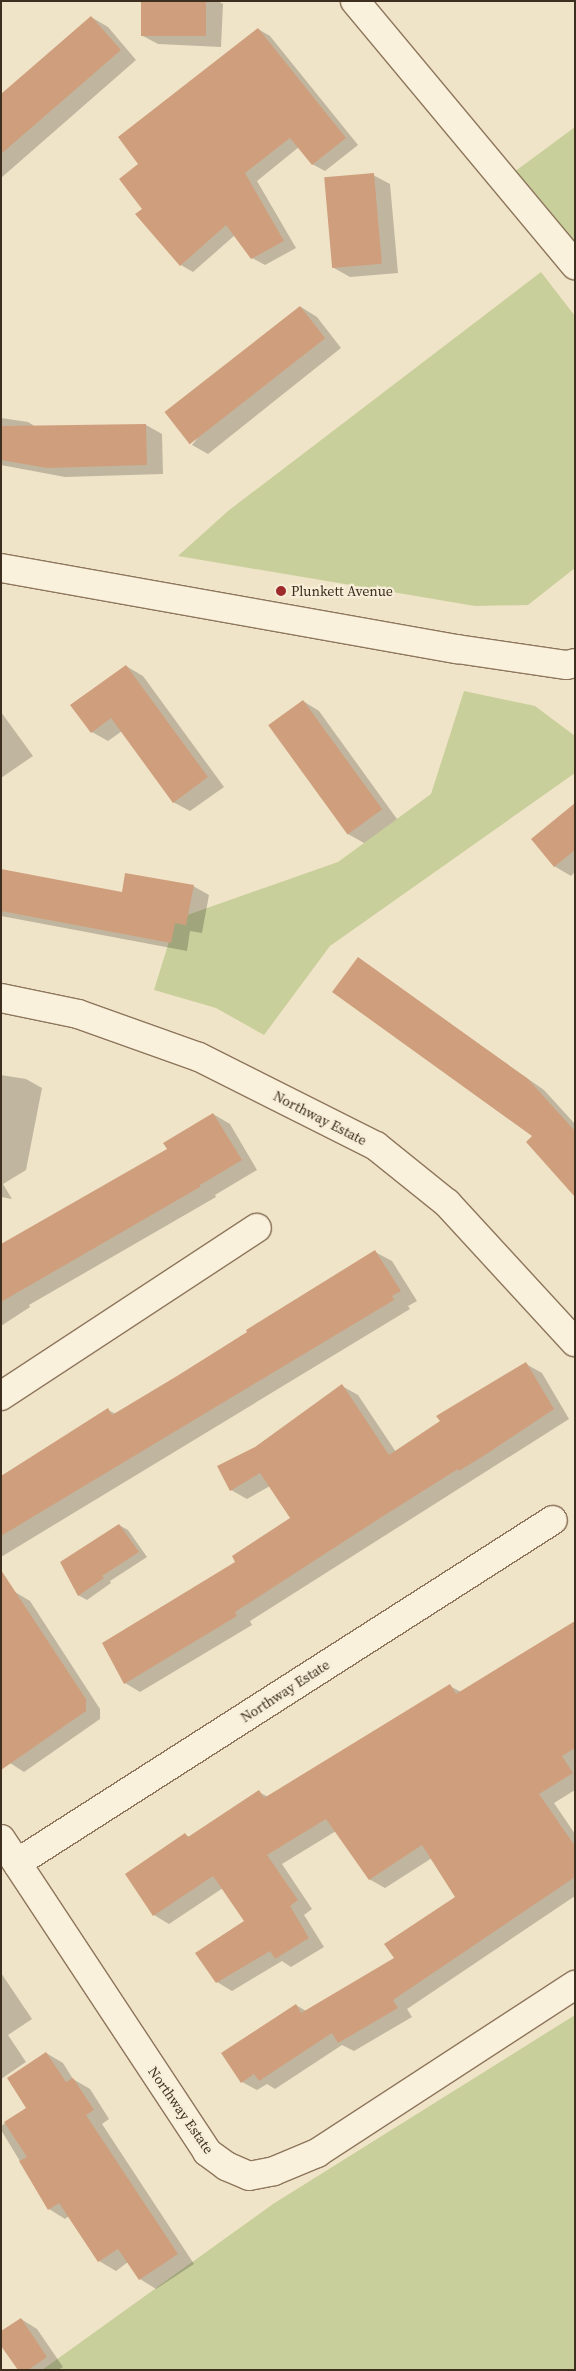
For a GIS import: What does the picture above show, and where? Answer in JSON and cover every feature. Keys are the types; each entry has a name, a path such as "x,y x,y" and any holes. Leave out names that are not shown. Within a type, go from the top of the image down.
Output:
{"street":[{"path":"355,1 575,265"},
{"path":"1,568 457,649 572,667"},
{"name":"Northway Estate","path":"1,998 78,1014 199,1057 376,1146 447,1203 575,1342"},
{"path":"1,1396 257,1228"},
{"name":"Northway Estate","path":"17,1863 553,1520"},
{"name":"Northway Estate","path":"1,1838 207,2152 226,2166 249,2176 274,2171 317,2153 575,1985"}],"green space":[{"path":"575,127 575,261 506,178"},
{"path":"541,272 575,316 575,568 528,605 475,606 178,556 228,511"},
{"path":"464,691 535,706 575,736 575,773 330,946 264,1035 216,1008 154,990 176,919 338,862 431,794"},
{"path":"575,2015 575,2370 42,2370 273,2204"}],"building":[{"path":"141,1 206,1 206,36 141,36"},
{"path":"91,16 121,50 1,154 1,94"},
{"path":"258,28 346,138 312,165 290,138 245,173 284,241 251,259 226,225 180,266 135,214 142,209 119,179 138,164 118,137"},
{"path":"374,173 382,264 332,268 324,177"},
{"path":"300,306 325,338 190,444 164,412"},
{"path":"146,424 147,465 47,468 1,460 1,426"},
{"path":"126,665 208,777 173,803 111,718 91,733 70,705"},
{"path":"303,700 382,809 348,834 268,725"},
{"path":"575,803 575,850 554,867 531,839"},
{"path":"1,869 122,892 125,873 194,885 186,925 175,923 171,943 1,911"},
{"path":"358,957 528,1079 575,1131 575,1197 526,1142 532,1136 332,992"},
{"path":"213,1113 242,1160 200,1185 200,1187 1,1302 1,1244 167,1149 163,1143"},
{"path":"375,1250 401,1291 392,1296 394,1300 1,1536 1,1476 108,1408 112,1415 177,1376 247,1332 246,1330"},
{"path":"526,1362 554,1409 488,1453 459,1471 458,1469 235,1612 237,1616 124,1684 102,1643 235,1562 232,1556 290,1518 260,1473 230,1491 217,1466 255,1447 342,1384 389,1455 440,1421 436,1416"},
{"path":"119,1524 139,1552 102,1576 104,1578 78,1596 60,1562"},
{"path":"1,1570 86,1699 86,1711 1,1770"},
{"path":"575,1621 575,1748 562,1756 573,1773 539,1794 575,1846 575,1877 393,2000 398,2008 338,2043 332,2033 259,2081 254,2074 241,2083 221,2053 296,2004 301,2013 394,1958 384,1944 455,1897 422,1845 369,1880 326,1819 267,1855 298,1900 290,1906 309,1938 275,1959 270,1951 216,1983 195,1953 244,1921 213,1876 153,1916 125,1874 185,1833 188,1837 259,1790 264,1798 450,1684 456,1694"},
{"path":"46,2052 66,2082 73,2078 94,2110 86,2115 178,2254 139,2280 118,2249 98,2262 59,2203 48,2210 19,2161 27,2157 4,2122 26,2108 7,2078"},
{"path":"21,2318 47,2357 28,2370 18,2370 1,2346 1,2331"}],"place":[{"name":"Plunkett Avenue","path":"281,591"}]}
